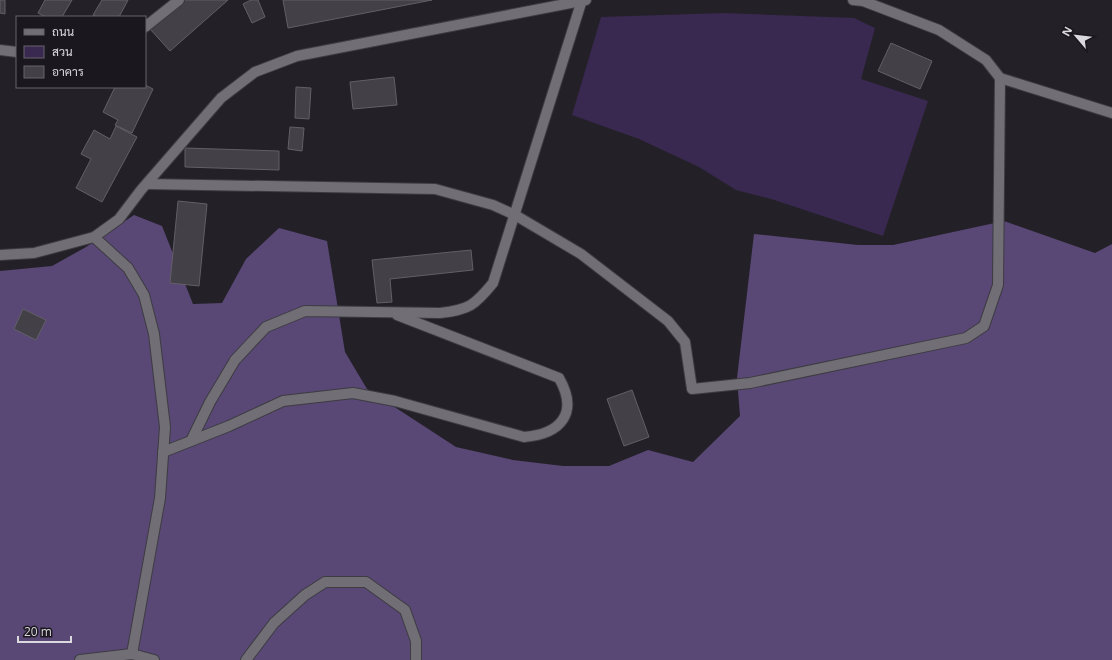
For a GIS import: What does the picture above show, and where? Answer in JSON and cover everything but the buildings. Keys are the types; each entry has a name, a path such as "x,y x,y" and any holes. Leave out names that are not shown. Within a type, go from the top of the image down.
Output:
{"street":[{"path":"146,26 179,0"},
{"path":"191,441 210,402 235,360 266,327 305,311 440,313 461,311 478,301 493,283 582,0"},
{"path":"0,256 34,253 94,237 119,218 221,98 255,72 297,56 586,0"},
{"path":"853,0 863,1 939,30 986,60 1000,78 1112,113"},
{"path":"0,50 16,52"},
{"path":"147,184 435,189 493,205 515,215 581,254 668,321 685,342 692,389 750,383 891,355 936,343 966,338 984,326 998,285 1000,78"},
{"path":"94,237 128,268 144,295 154,334 165,427 160,498 132,654"},
{"path":"163,452 282,401 353,393 395,401 524,437 540,436 556,428 566,415 568,403 565,389 559,378 391,312"},
{"path":"246,660 274,623 305,595 325,582 366,582 405,610 416,641 416,660"},
{"path":"80,660 132,654 154,660"}],"green space":[{"path":"724,13 854,18 875,28 861,79 928,101 883,236 771,199 736,190 699,167 639,139 572,115 601,17"}],"shaded area":[{"path":"134,215 162,226 193,304 222,303 246,259 279,228 327,241 345,352 367,389 456,447 513,460 563,466 609,466 648,450 693,462 740,416 737,378 754,234 858,245 893,245 1004,221 1095,253 1112,244 1112,660 0,660 0,271 52,266 86,247"}]}
